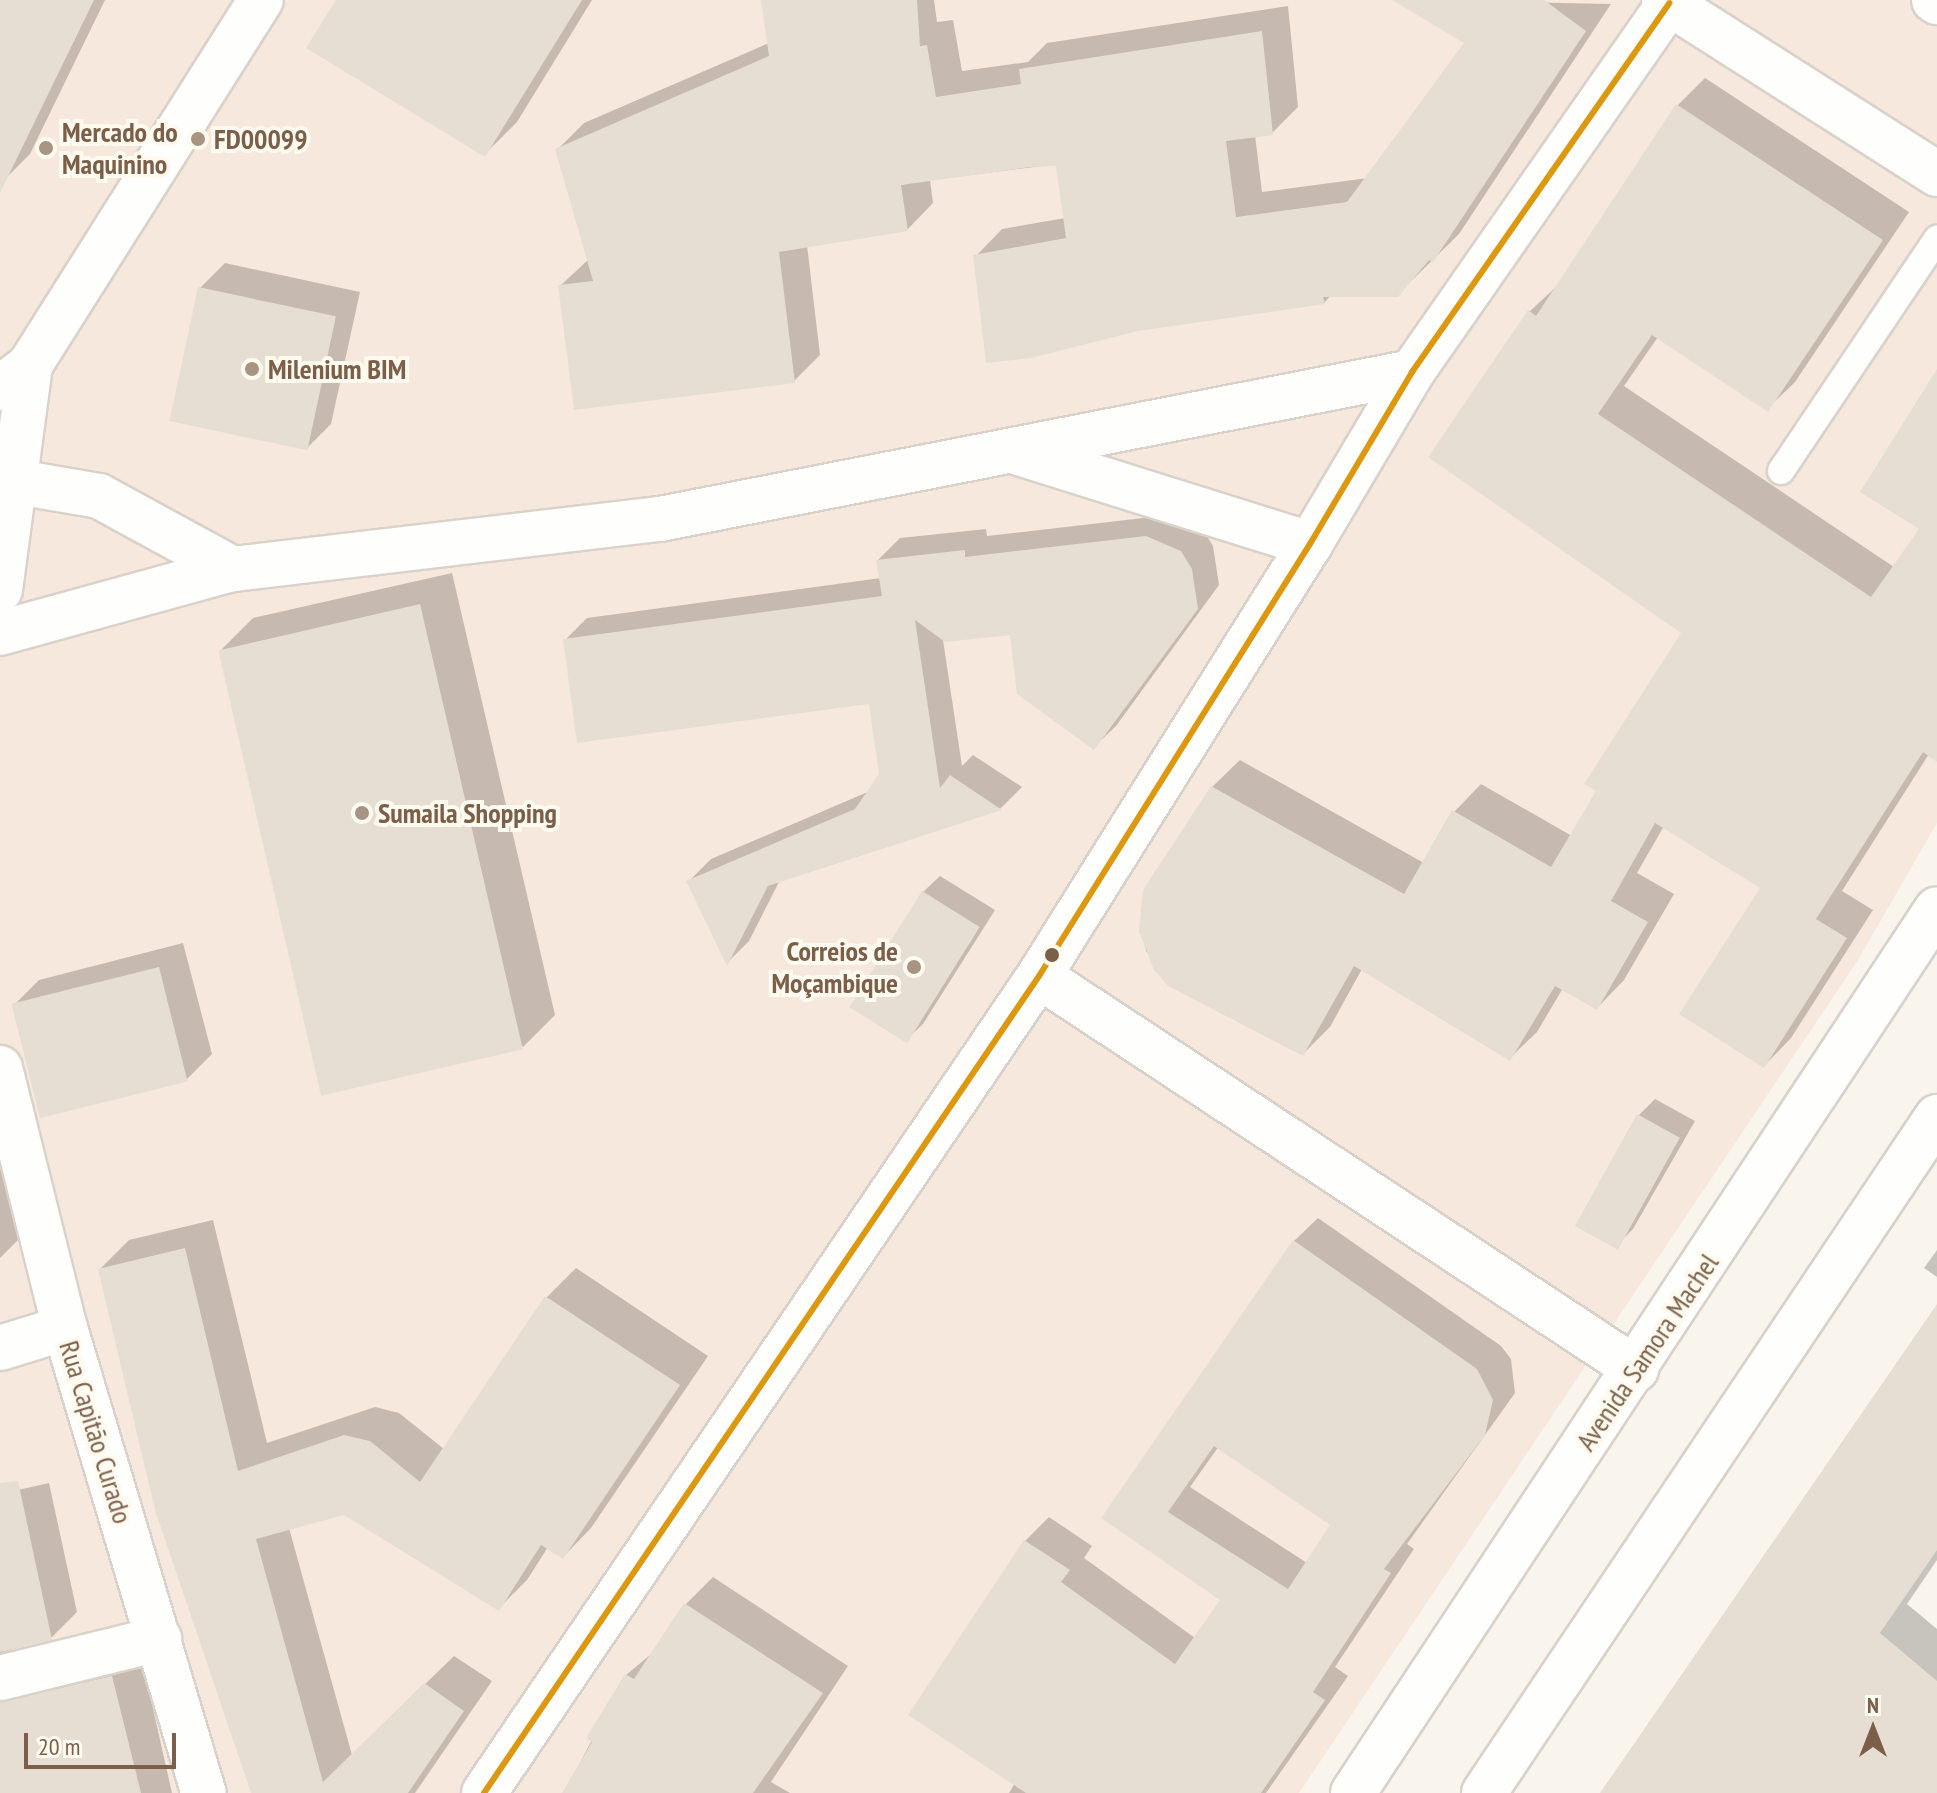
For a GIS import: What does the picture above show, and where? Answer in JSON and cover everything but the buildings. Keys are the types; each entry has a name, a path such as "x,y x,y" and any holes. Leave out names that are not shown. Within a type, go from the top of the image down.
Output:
{"street":[{"path":"0,590 15,377 261,0"},
{"path":"484,1793 1039,976 1310,544 1412,372 1667,2 1937,174"},
{"path":"0,633 233,569 660,519 1412,372"},
{"path":"1014,451 1310,544"},
{"path":"6,480 99,496 233,569"},
{"name":"Avenida Samora Machel","path":"1353,1793 1636,1369 1937,909"},
{"path":"1039,976 1636,1369"},
{"name":"Rua Capitão Curado","path":"0,1068 65,1328 204,1793"},
{"path":"1484,1793 1937,1117"},
{"path":"0,1348 65,1328"},
{"path":"0,1678 159,1639"}],"lane":[{"path":"1781,471 1937,239"}],"shaded area":[{"path":"0,0 1937,0 1937,823 1858,960 1299,1793 0,1793"}],"transit line":[{"path":"484,1793 1039,976 1310,544 1412,372 1669,3"}],"place":[{"name":"FD00099","path":"198,139"},
{"name":"Mercado do Maquinino","path":"46,148"},
{"name":"Milenium BIM","path":"252,369"},
{"name":"Sumaila Shopping","path":"362,813"},
{"name":"Correios de Moçambique","path":"914,967"}]}
